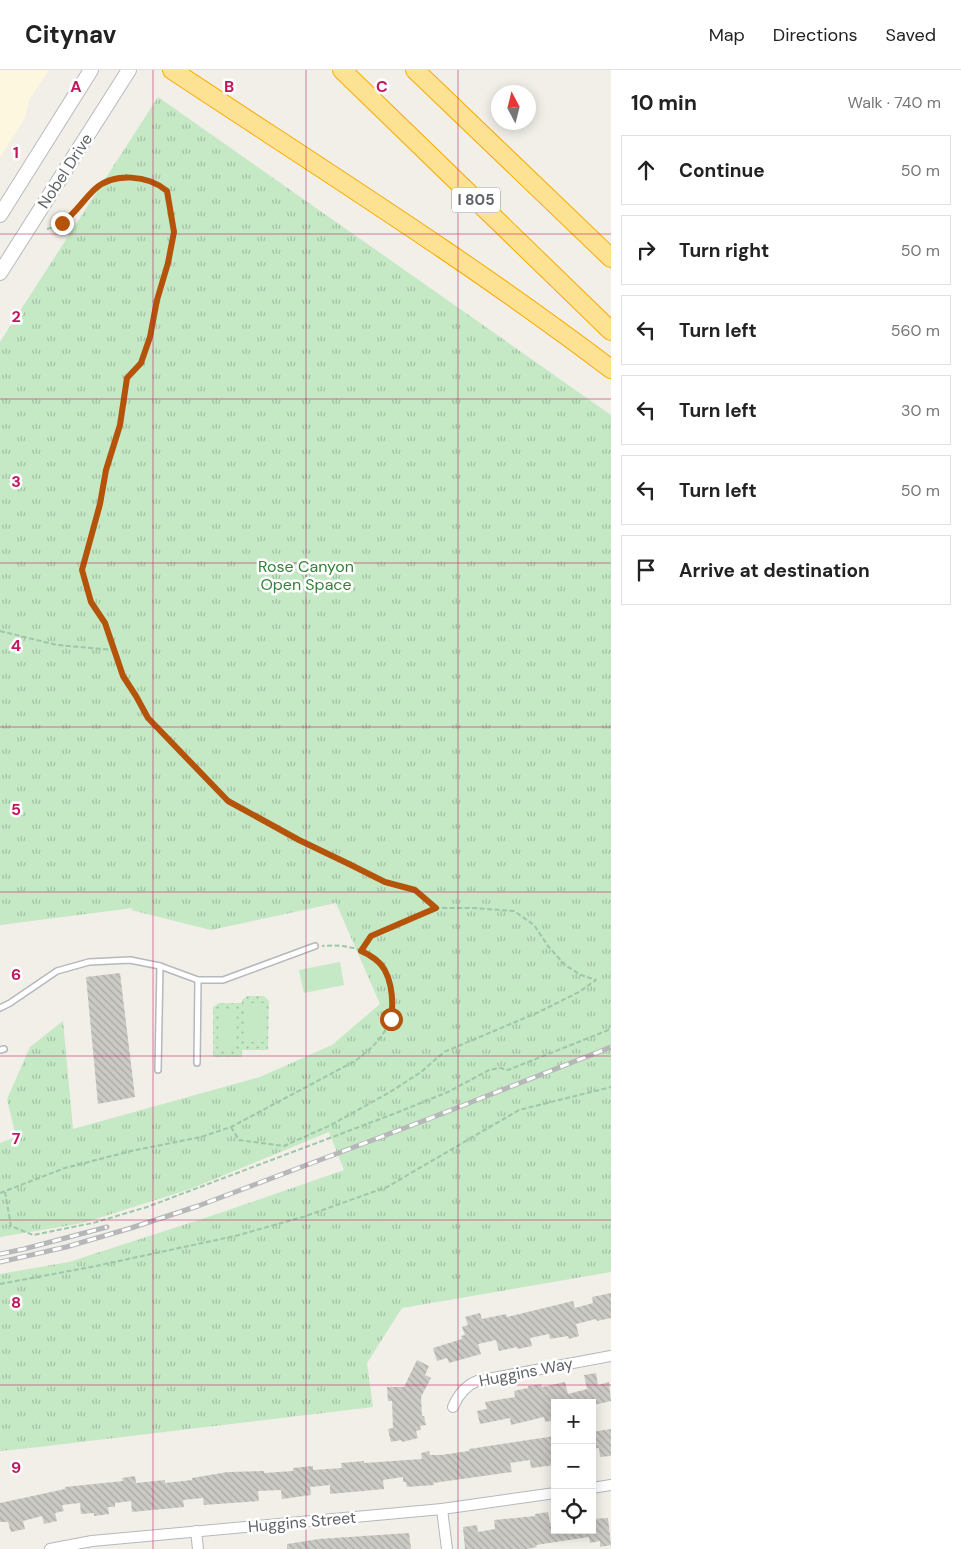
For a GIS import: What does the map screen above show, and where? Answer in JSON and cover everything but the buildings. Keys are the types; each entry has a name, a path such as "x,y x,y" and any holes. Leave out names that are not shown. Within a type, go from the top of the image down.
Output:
{"highway":[{"path":"172,70 542,317 611,369"},
{"name":"I 805","path":"342,70 611,331"},
{"path":"415,70 611,258"}],"main road":[{"name":"Nobel Drive","path":"0,215 92,70"},
{"name":"Nobel Drive","path":"0,272 130,70"}],"street":[{"name":"Huggins Way","path":"453,1407 457,1398 468,1384 477,1381 611,1356"},
{"path":"596,1487 611,1485"},
{"name":"Huggins Street","path":"50,1549 92,1540 442,1510 551,1494"},
{"path":"442,1510 447,1549"},
{"path":"196,1531 198,1549"}],"lane":[{"path":"0,1008 58,971 89,962 130,960 160,966 198,980 223,980 315,946"},
{"path":"158,1070 160,966"},
{"path":"197,1063 198,980"}],"path":[{"path":"47,229 62,223 73,215 95,189 109,180 128,177 159,184 167,191 174,232 168,263 157,300 150,337 141,363 127,378 120,425 106,470 100,504 82,570 91,602 105,623 123,676 148,718 228,801 299,840 385,882 415,890 436,908"},
{"path":"0,631 57,645 114,650"},
{"path":"231,1126 239,1140 284,1146 330,1125 390,1092 421,1072 444,1052 539,1012 579,992 596,980 581,975 565,965 548,946 534,925 514,911 436,908 371,936 361,951"},
{"path":"0,1193 65,1168 201,1136 231,1126 356,1061 383,1034 391,1019 393,1008 390,984 377,959 361,951 340,945 315,946"},
{"path":"5,1192 10,1226 33,1235 93,1223 146,1207 396,1113 448,1092 489,1070 500,1068 508,1070 611,1029"},
{"path":"0,1284 91,1267 235,1236 302,1217 387,1187 519,1110 611,1087"}],"shaded area":[{"path":"0,70 49,70 29,100 25,118 0,158"}],"green space":[{"name":"Rose Canyon Open Space","path":"158,97 611,415 611,1272 402,1308 367,1363 373,1407 0,1451 0,1274 69,1262 344,1170 329,1132 190,1189 83,1223 0,1237 0,1143 16,1137 7,1099 30,1047 63,1021 73,1129 260,1077 332,1045 380,1004 336,903 211,930 131,910 133,908 0,925 0,342"},
{"path":"340,962 344,985 304,993 299,970"},
{"path":"247,996 264,996 269,1001 268,1050 242,1050 242,1057 213,1057 213,1007 219,1003 242,1003 242,1000"},
{"path":"246,1003 264,1003 264,1042 246,1042"},
{"path":"219,1011 237,1011 236,1049 218,1049"}],"railway":[{"path":"0,1262 66,1247 198,1206 431,1118 611,1047"},
{"path":"0,1254 107,1227"}],"route":[{"path":"62,223 73,215 95,189 109,180 128,177 159,184 167,191 174,232 150,337 141,363 127,378 120,425 106,470 100,504 82,570 91,602 105,623 123,676 148,718 228,801 299,840 385,882 415,890 436,908 371,936 361,951 377,959 386,974 390,984 393,1008 391,1019"}]}
